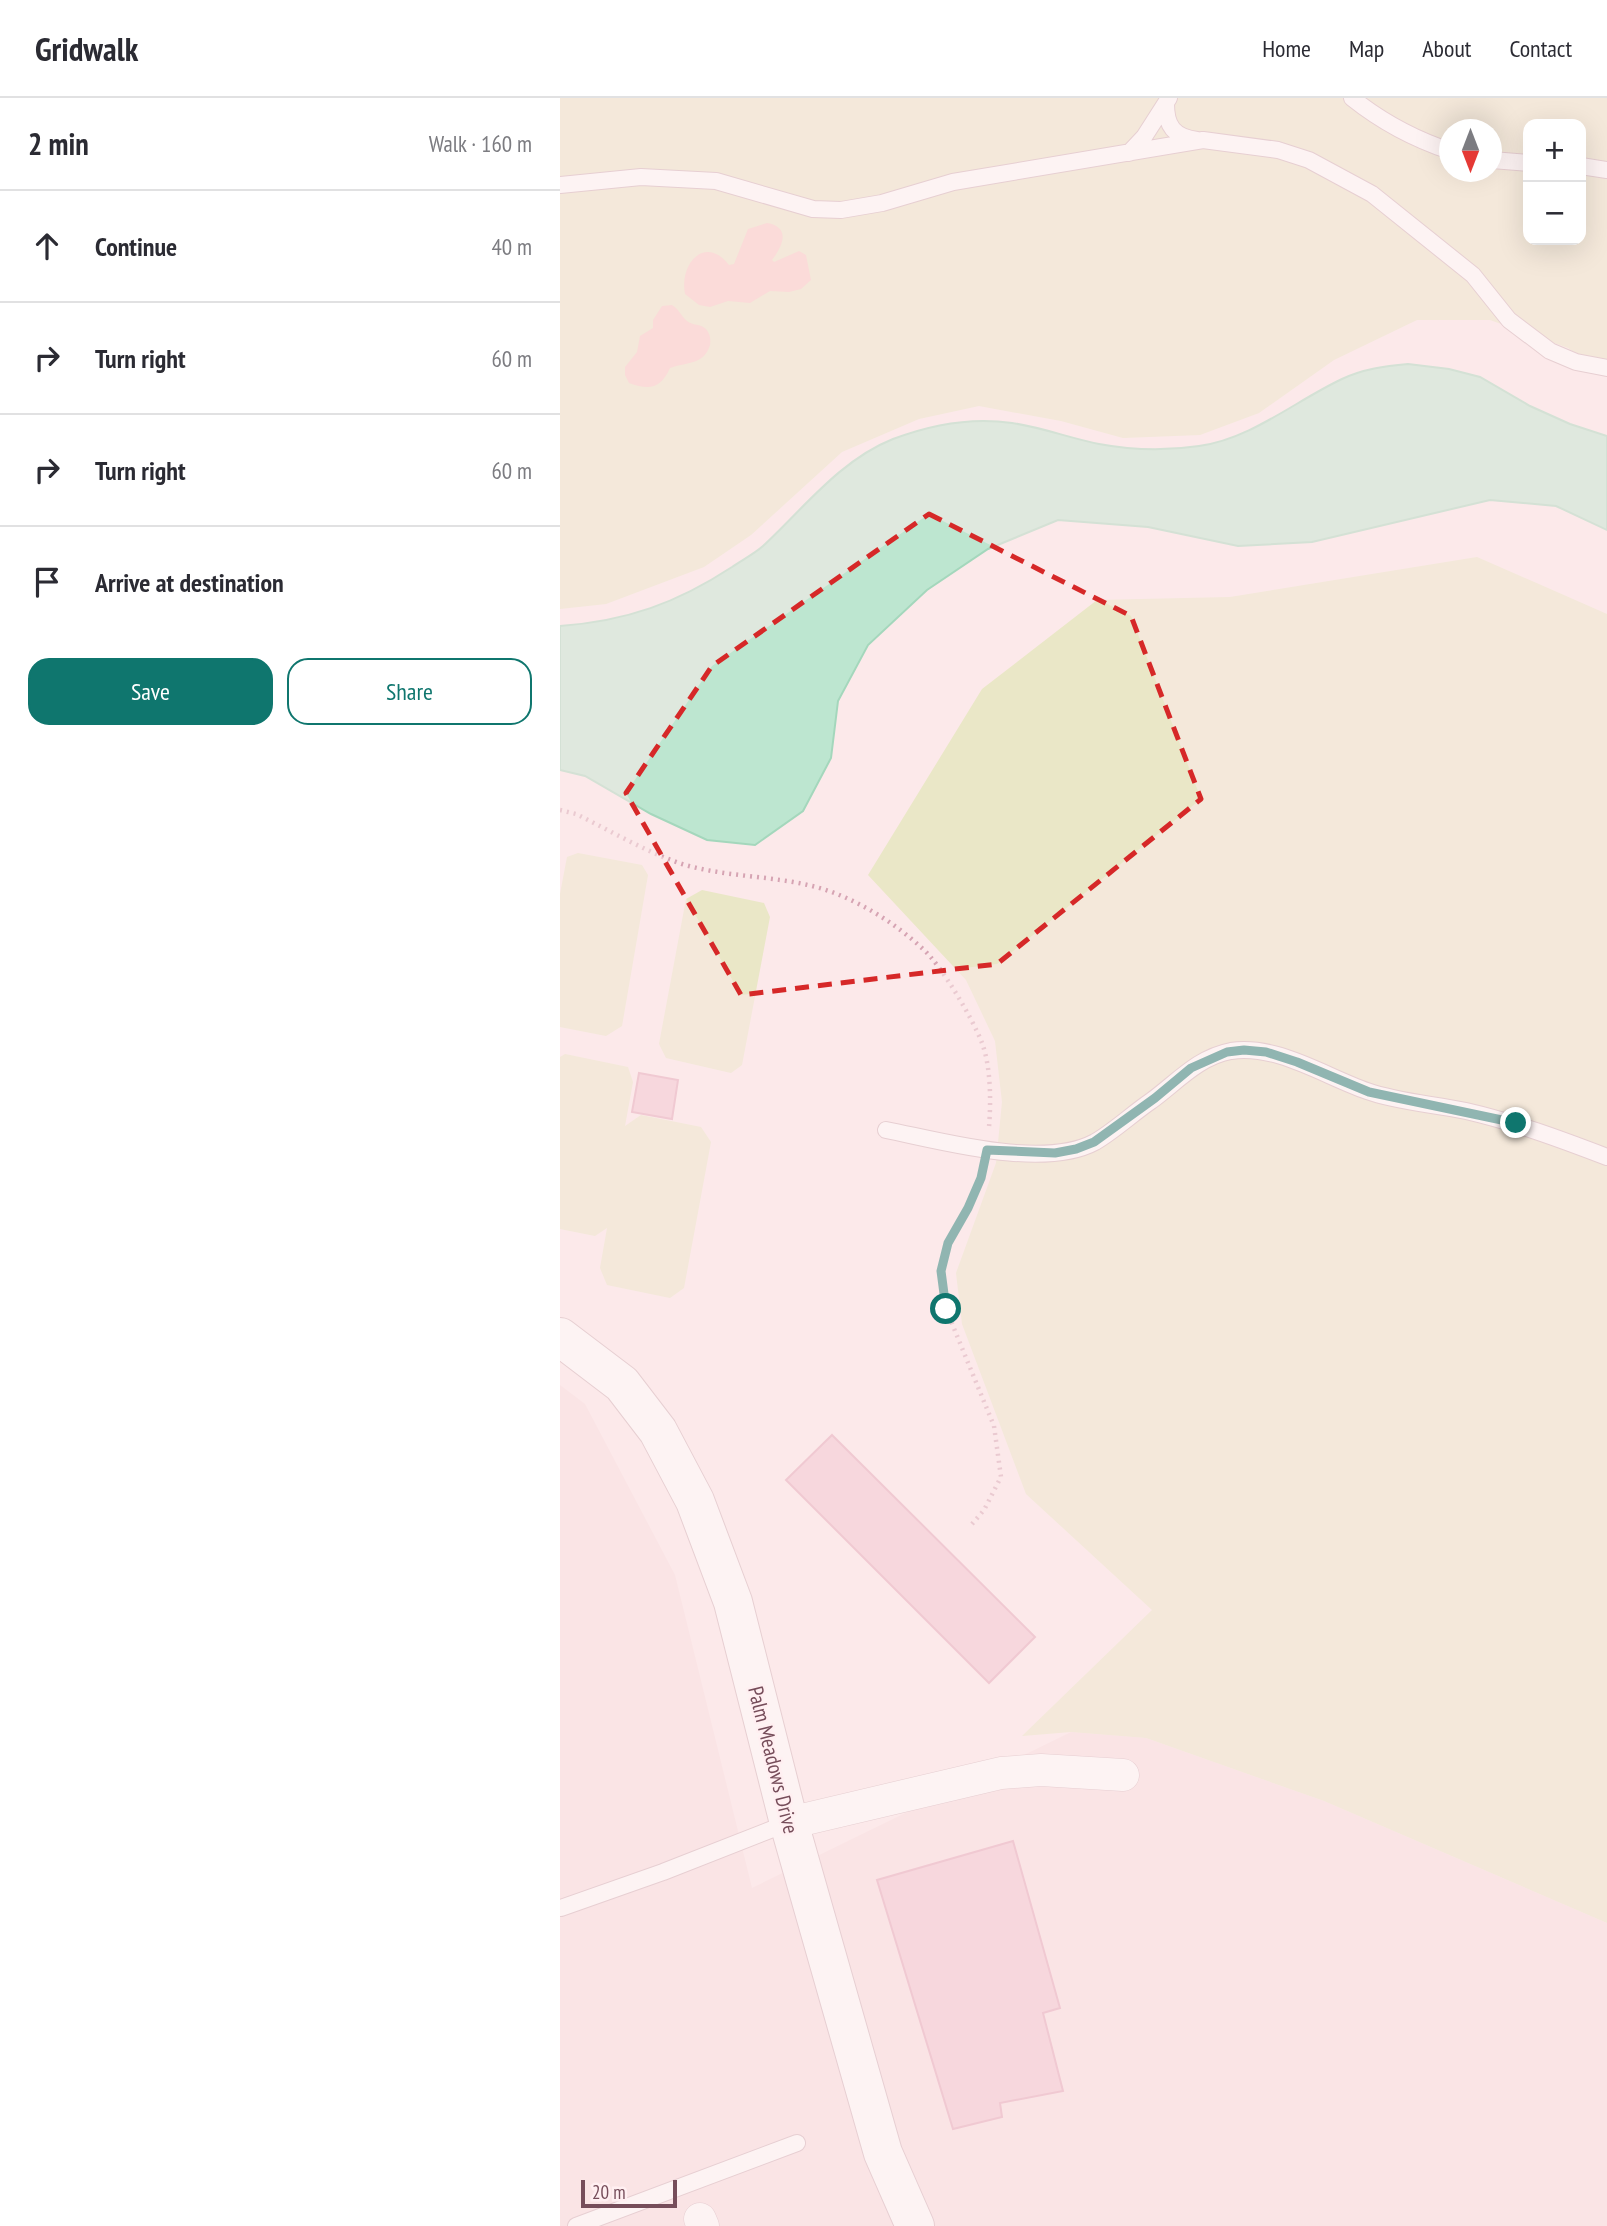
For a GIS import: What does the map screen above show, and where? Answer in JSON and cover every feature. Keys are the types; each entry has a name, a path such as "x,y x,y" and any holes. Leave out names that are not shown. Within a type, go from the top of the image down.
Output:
{"street":[{"name":"Palm Meadows Drive","path":"560,1337 622,1384 658,1431 695,1501 733,1602 789,1823 883,2153 915,2226"},
{"path":"789,1823 1002,1773 1041,1770 1123,1775"}],"lane":[{"path":"1352,98 1376,117 1423,142 1439,147"},
{"path":"1168,101 1166,118 1172,129 1184,138 1278,150 1309,160 1372,194 1473,275 1509,320 1550,351 1576,362 1607,368"},
{"path":"1129,153 1144,137 1168,101"},
{"path":"560,185 641,177 716,181 813,209 841,210 881,203 953,182 1203,141"},
{"path":"1502,161 1523,163"},
{"path":"1586,167 1607,170"},
{"path":"886,1130 987,1150 1055,1153 1094,1142 1191,1068 1218,1055 1244,1050 1266,1052 1297,1062 1369,1092 1516,1123 1607,1157"},
{"path":"560,1907 663,1872 789,1823"},
{"path":"576,2226 797,2143"}],"path":[{"path":"560,810 576,814 681,863 719,873 786,881 824,890 877,913 924,950 959,998 982,1044 991,1100 987,1150 981,1178 948,1243 941,1271 946,1309 994,1426 999,1464 1000,1476 984,1510 972,1524"}],"highlighted area":[{"path":"929,514 1131,616 1201,799 997,964 741,995 626,793 712,666"}],"shaded area":[{"path":"560,98 1607,98 1607,375 1568,348 1490,320 1417,320 1334,360 1259,413 1200,435 1123,438 1061,421 979,406 919,419 842,452 751,535 704,567 606,604 560,609"},
{"path":"1408,364 1449,369 1480,377 1530,406 1570,424 1607,436 1607,530 1556,506 1490,500 1312,542 1238,546 1148,527 1058,520 988,549 927,590 868,645 838,701 831,758 803,811 755,845 707,840 651,814 585,776 560,770 560,626 629,615 671,600 712,580 759,549 823,486 874,448 922,430 951,424 997,421 1123,448 1187,448 1237,436 1350,376 1374,368"},
{"path":"1477,557 1607,614 1607,1923 1324,1801 1146,1738 1071,1732 1022,1736 1152,1610 1026,1494 962,1324 956,1273 996,1163 1002,1102 995,1041 966,980 868,875 982,689 1097,600 1230,597"},
{"path":"578,853 642,865 648,875 622,1026 606,1036 560,1027 560,894 567,857"},
{"path":"702,890 764,903 770,917 742,1065 731,1073 666,1058 659,1044 686,899"},
{"path":"565,1054 628,1067 633,1082 625,1126 641,1115 701,1127 711,1142 684,1288 670,1298 607,1285 600,1268 607,1228 595,1236 560,1229 560,1057"},
{"path":"560,1385 585,1404 675,1575 752,1888 1071,1732 1146,1738 1324,1801 1607,1923 1607,2226 560,2226"}],"sand":[{"path":"767,223 779,228 783,238 772,260 774,262 799,251 806,255 811,280 801,289 789,292 770,291 750,303 728,301 710,307 699,305 685,294 686,272 696,257 711,252 729,265 734,264 748,229"},
{"path":"672,305 687,321 706,329 710,341 707,351 694,362 670,368 659,384 643,387 629,383 625,367 637,352 640,336 653,328 653,320 662,306"}],"building":[{"path":"639,1073 678,1080 672,1119 632,1112"},
{"path":"832,1435 1035,1637 989,1683 786,1480"},
{"path":"1013,1841 1060,2008 1043,2013 1063,2091 1000,2103 1002,2117 953,2129 877,1880"}],"route":[{"path":"946,1309 941,1271 948,1243 981,1178 987,1150 1055,1153 1094,1142 1191,1068 1227,1052 1266,1052 1369,1092 1516,1123"}]}
